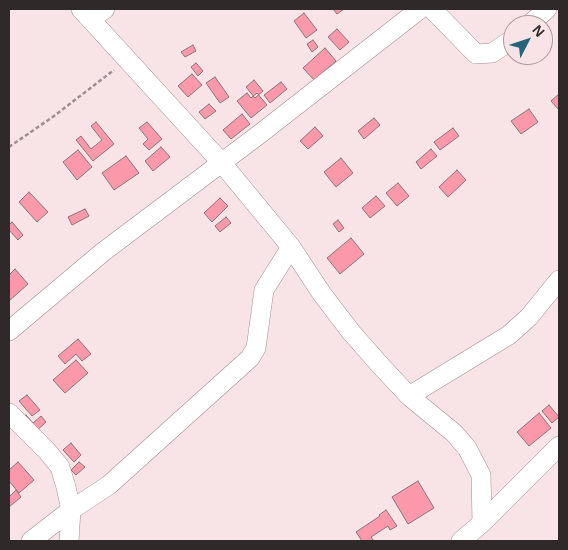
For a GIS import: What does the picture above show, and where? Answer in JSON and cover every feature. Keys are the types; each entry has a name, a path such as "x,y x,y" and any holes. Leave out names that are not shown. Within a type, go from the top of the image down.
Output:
{"street":[{"path":"9,331 102,252 261,133 420,9"},
{"path":"432,9 476,54 492,53 503,46"},
{"path":"92,12 128,60 221,162 291,247 322,294 351,332 409,396 454,434 467,448 477,464 481,475 482,524"},
{"path":"31,541 71,510 109,485 250,358 256,348 264,290 291,247"},
{"path":"409,396 509,334 529,317 559,280"},
{"path":"9,414 47,450 60,468 71,510 69,541"},
{"path":"461,541 482,524 559,446"}],"path":[{"path":"9,147 54,116 128,60"}],"building":[{"path":"333,9 344,9 337,14"},
{"path":"304,13 317,30 306,38 294,21"},
{"path":"337,29 349,42 340,50 328,37"},
{"path":"313,40 318,47 312,52 307,44"},
{"path":"193,45 196,51 185,57 181,52"},
{"path":"325,48 336,61 314,80 303,68"},
{"path":"196,63 203,71 198,76 191,67"},
{"path":"192,74 202,85 188,97 178,86"},
{"path":"215,77 229,97 220,103 206,83"},
{"path":"254,80 263,91 255,98 246,87"},
{"path":"281,82 287,89 270,103 264,95"},
{"path":"247,93 251,98 257,93 267,105 251,118 237,101"},
{"path":"559,94 559,110 551,101"},
{"path":"209,104 216,111 205,119 199,112"},
{"path":"529,109 538,122 521,134 511,121"},
{"path":"242,114 250,124 231,139 223,130"},
{"path":"374,118 380,125 364,139 358,131"},
{"path":"96,122 114,144 93,161 76,140 81,136 91,149 102,140 91,126"},
{"path":"147,122 162,139 149,150 143,144 148,139 139,128"},
{"path":"315,127 323,136 308,149 300,141"},
{"path":"453,128 459,136 440,150 434,142"},
{"path":"161,147 170,157 153,171 145,161"},
{"path":"431,149 437,156 421,169 416,162"},
{"path":"78,150 92,167 77,180 63,162"},
{"path":"126,156 139,173 114,190 102,173"},
{"path":"341,158 353,173 336,187 324,172"},
{"path":"457,170 466,180 448,197 439,187"},
{"path":"398,183 409,196 397,206 386,193"},
{"path":"29,192 48,212 37,222 19,202"},
{"path":"376,196 385,206 370,218 362,208"},
{"path":"220,198 228,206 212,222 204,213"},
{"path":"85,209 89,216 72,225 68,217"},
{"path":"226,217 231,223 220,232 215,226"},
{"path":"338,220 344,228 339,232 333,224"},
{"path":"12,222 23,235 18,240 9,230 9,225"},
{"path":"351,238 364,254 340,274 327,258"},
{"path":"15,269 28,284 9,301 9,275"},
{"path":"78,339 91,354 82,361 76,354 65,364 58,356"},
{"path":"76,360 88,373 65,393 53,380"},
{"path":"27,395 40,410 32,416 19,401"},
{"path":"549,405 559,417 552,423 542,411"},
{"path":"539,413 551,428 529,446 517,432"},
{"path":"26,415 33,423 41,416 46,422 33,434 21,420"},
{"path":"71,443 81,455 74,462 63,450"},
{"path":"18,462 34,480 19,493 9,481 9,470"},
{"path":"79,462 85,467 76,475 71,470"},
{"path":"418,481 434,508 408,524 392,497"},
{"path":"16,490 21,497 9,507 9,497"},
{"path":"386,510 397,526 390,530 388,526 371,537 374,541 362,541 356,532"}]}
